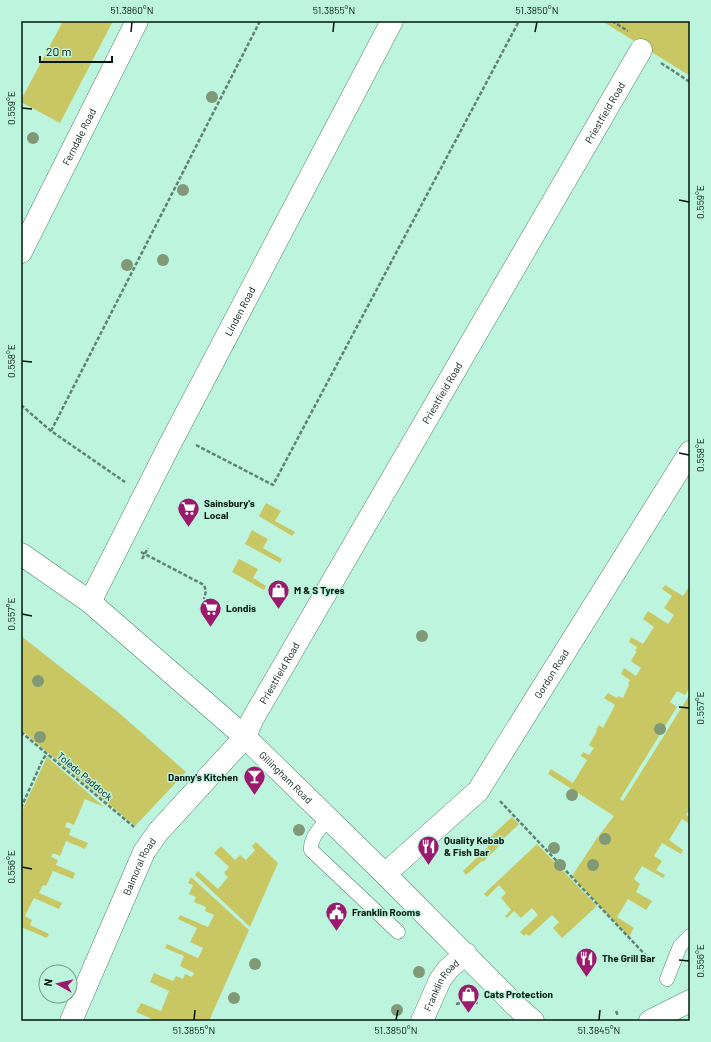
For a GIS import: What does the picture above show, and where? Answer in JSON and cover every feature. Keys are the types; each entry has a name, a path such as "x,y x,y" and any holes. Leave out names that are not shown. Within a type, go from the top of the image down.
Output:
{"street":[{"name":"Ferndale Road","path":"21,252 137,21"},
{"name":"Linden Road","path":"90,602 144,494 392,21"},
{"name":"Priestfield Road","path":"245,737 252,720 641,50"},
{"name":"Gordon Road","path":"385,874 478,791 690,452"},
{"name":"Gillingham Road","path":"21,554 90,602 245,737 533,1021"},
{"name":"Balmoral Road","path":"71,1021 144,852 158,832 245,737"},
{"name":"Franklin Road","path":"422,1021 440,980 448,969 466,954"},
{"path":"650,1021 690,1001"}],"lane":[{"path":"329,819 316,834 311,850 398,932"},
{"path":"667,979 680,946 690,936"}],"path":[{"path":"51,431 260,21"},
{"path":"190,441 273,485 519,21"},
{"path":"641,50 690,82"},
{"path":"21,405 51,431 144,494"},
{"path":"142,559 148,548"},
{"path":"140,551 204,585 206,591 204,598"},
{"name":"Toledo Paddock","path":"21,732 137,830"},
{"path":"21,808 43,759 47,754"},
{"path":"498,799 624,933 653,962 659,966"},
{"path":"452,1006 466,1002 480,1004"},
{"path":"616,1011 618,1016"}],"shaded area":[{"path":"63,21 113,21 60,123 21,102 21,100"},
{"path":"602,21 690,21 690,76"},
{"path":"266,503 281,511 275,521 295,532 292,536 259,516"},
{"path":"252,530 268,539 263,548 282,559 280,563 245,544"},
{"path":"239,559 258,569 253,578 266,586 264,590 232,572"},
{"path":"665,585 683,596 690,585 690,687 685,695 677,691 670,702 677,707 620,799 623,801 690,694 690,808 686,815 690,817 690,824 682,819 669,840 683,850 681,854 662,843 654,856 662,861 656,870 665,875 663,878 642,866 634,879 640,884 636,892 652,901 646,910 628,899 617,917 634,928 629,937 572,876 597,838 614,816 548,774 551,769 573,783 587,760 581,756 583,752 589,755 594,748 589,745 597,731 596,730 599,725 603,728 615,705 604,698 608,693 617,698 618,696 623,698 630,680 621,674 624,668 636,676 641,668 631,661 637,651 635,651 637,647 629,642 631,637 643,644 654,627 643,619 648,611 668,624 674,615 664,608 672,596 662,589"},
{"path":"21,636 118,712 186,772 135,826 21,730"},
{"path":"47,757 104,807 85,799 74,825 67,822 65,827 71,829 69,835 88,843 85,849 66,841 60,856 53,853 51,857 58,860 56,865 75,873 73,879 53,871 46,886 43,885 39,893 62,903 59,909 34,898 25,916 32,920 30,925 49,934 47,938 21,927 21,813"},
{"path":"512,817 519,824 500,842 501,844 483,862 482,861 466,875 463,871 488,847 484,843"},
{"path":"256,842 278,863 250,927 195,875 198,871 218,889 228,877 224,873 229,867 214,853 221,846 235,860 240,855 246,860 255,850 252,846"},
{"path":"537,844 597,906 562,938 553,928 559,922 552,915 529,936 526,934 524,936 520,932 538,915 532,908 521,918 514,911 507,918 505,916 511,910 501,898 506,893 499,885 487,897 484,894"},
{"path":"191,877 249,930 209,1021 157,1021 136,1012 141,1003 161,1011 169,991 150,982 154,973 173,981 176,976 183,979 185,974 192,977 194,973 180,966 184,956 165,948 167,944 198,958 203,948 190,942 197,928 178,919 180,915 208,927 214,915 205,911 206,907 194,902 196,897 189,894 193,885 188,883"}],"place":[{"name":"Sainsbury's Local","path":"188,528"},
{"name":"M & S Tyres","path":"278,610"},
{"name":"Londis","path":"211,628"},
{"name":"Danny's Kitchen","path":"254,796"},
{"name":"Quality Kebab & Fish Bar","path":"428,866"},
{"name":"Franklin Rooms","path":"337,932"},
{"name":"The Grill Bar","path":"586,978"},
{"name":"Cats Protection","path":"469,1014"}]}
